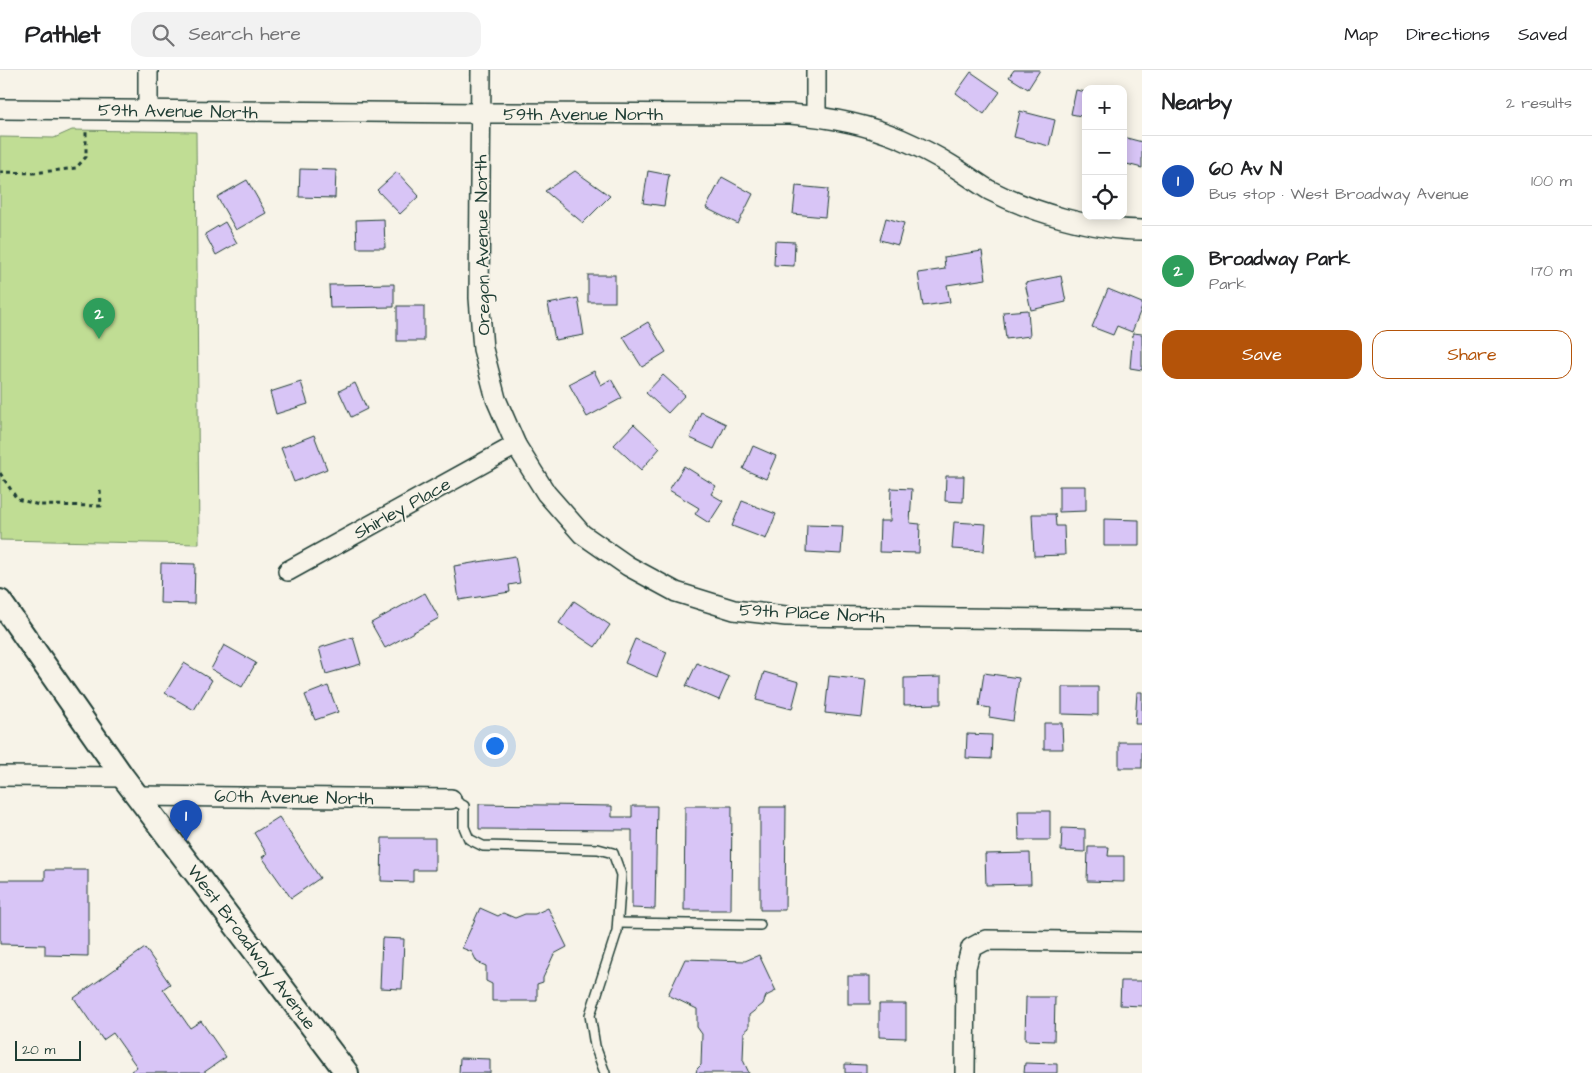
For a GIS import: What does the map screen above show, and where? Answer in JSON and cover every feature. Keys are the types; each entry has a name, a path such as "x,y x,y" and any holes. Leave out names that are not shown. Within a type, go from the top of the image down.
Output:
{"street":[{"path":"148,70 148,110"},
{"name":"Oregon Avenue North","path":"481,70 479,298 483,349 496,399 516,445"},
{"path":"816,70 816,116"},
{"name":"59th Avenue North","path":"0,109 790,114 816,116 851,123 900,139 949,164 990,190 1038,211 1086,224 1142,230"},
{"name":"Shirley Place","path":"288,571 516,445"},
{"name":"59th Place North","path":"516,445 546,493 582,534 628,566 676,592 734,610 786,616 1142,620"},
{"name":"West Broadway Avenue","path":"0,601 123,777 347,1073"},
{"path":"0,776 123,777"},
{"name":"60th Avenue North","path":"138,796 451,799"},
{"path":"965,1073 966,967 971,948 986,940 1142,942"}],"lane":[{"path":"451,799 464,806 464,827 469,839 483,846 598,849 614,853 621,875 617,931 590,1015 595,1046 605,1073"},
{"path":"618,923 760,925"}],"path":[{"path":"0,172 34,172 76,168 86,157 86,110"},
{"path":"0,473 17,499 39,505 101,506 100,489"}],"green space":[{"path":"72,130 196,132 199,544 0,540 0,137 54,138"}],"building":[{"path":"1014,70 1040,70 1028,89 1009,77"},
{"path":"971,72 1000,92 984,114 956,93"},
{"path":"1076,90 1082,91 1082,116 1071,114"},
{"path":"1020,111 1055,120 1049,146 1014,137"},
{"path":"1127,138 1142,142 1142,168 1127,164"},
{"path":"300,169 336,170 335,198 299,197"},
{"path":"575,171 610,196 583,223 545,191"},
{"path":"648,171 669,175 664,206 643,203"},
{"path":"397,172 419,196 400,214 377,190"},
{"path":"722,177 753,194 738,224 706,208"},
{"path":"247,180 266,213 236,230 217,197"},
{"path":"796,186 828,189 825,217 793,214"},
{"path":"886,218 904,223 898,245 880,240"},
{"path":"384,219 385,248 357,248 356,220"},
{"path":"225,222 237,243 216,255 205,234"},
{"path":"775,241 795,242 794,266 774,265"},
{"path":"982,251 986,279 947,285 950,302 923,306 918,273 945,269 944,257"},
{"path":"588,275 615,275 615,302 588,302"},
{"path":"1061,276 1066,302 1031,310 1025,283"},
{"path":"394,284 394,307 330,308 329,285"},
{"path":"1108,289 1142,303 1132,332 1117,326 1113,335 1092,327"},
{"path":"578,298 584,335 555,340 548,304"},
{"path":"397,306 424,306 424,341 397,341"},
{"path":"1028,310 1030,336 1006,339 1003,312"},
{"path":"648,322 666,352 642,367 623,337"},
{"path":"1133,333 1142,334 1142,370 1130,368"},
{"path":"594,371 601,385 611,379 622,398 587,417 569,384"},
{"path":"663,375 685,395 668,413 646,393"},
{"path":"301,382 308,404 276,414 270,392"},
{"path":"355,383 367,409 351,417 339,391"},
{"path":"701,412 726,424 714,449 690,438"},
{"path":"634,424 660,448 641,470 614,445"},
{"path":"314,435 327,469 294,482 281,448"},
{"path":"753,446 776,456 766,479 743,469"},
{"path":"684,466 716,486 711,494 723,501 709,523 695,514 699,508 669,490"},
{"path":"946,476 964,476 963,502 945,501"},
{"path":"1059,486 1086,486 1086,511 1059,512"},
{"path":"891,488 912,489 910,523 920,524 919,553 879,552 880,521 890,521"},
{"path":"742,501 776,514 766,539 732,526"},
{"path":"1032,514 1055,514 1056,526 1064,526 1065,555 1034,556"},
{"path":"1104,519 1139,520 1139,546 1104,546"},
{"path":"954,522 986,524 984,551 952,549"},
{"path":"807,525 843,526 841,554 806,552"},
{"path":"515,556 520,583 509,585 510,592 459,600 454,566"},
{"path":"161,563 195,564 194,604 160,603"},
{"path":"425,593 439,618 385,648 371,623"},
{"path":"574,601 610,625 595,647 559,623"},
{"path":"353,637 361,664 326,674 319,648"},
{"path":"635,639 667,652 657,677 625,663"},
{"path":"224,645 256,663 242,687 211,669"},
{"path":"184,663 212,680 194,710 165,693"},
{"path":"697,663 729,677 719,700 686,686"},
{"path":"764,672 799,682 792,709 756,700"},
{"path":"984,673 1019,678 1013,721 989,717 990,708 979,706"},
{"path":"829,676 866,680 862,717 825,713"},
{"path":"941,677 941,704 904,705 904,678"},
{"path":"328,686 338,712 315,720 305,695"},
{"path":"1062,687 1098,687 1098,715 1062,714"},
{"path":"1137,692 1142,692 1142,724 1135,724"},
{"path":"1044,723 1062,723 1063,749 1044,749"},
{"path":"967,734 992,735 991,759 966,758"},
{"path":"1119,742 1142,742 1142,768 1119,768"},
{"path":"479,804 612,806 612,817 632,817 632,806 657,806 655,909 632,908 632,830 479,829"},
{"path":"685,806 732,806 731,910 684,910"},
{"path":"760,807 786,807 785,910 760,910"},
{"path":"1018,811 1050,811 1050,840 1019,840"},
{"path":"279,817 320,878 291,898 262,857 267,854 254,833"},
{"path":"1062,828 1085,829 1085,852 1061,851"},
{"path":"382,838 435,838 435,870 413,870 413,882 381,881"},
{"path":"1088,847 1109,847 1108,856 1124,856 1124,882 1087,881"},
{"path":"1030,853 1031,884 986,885 985,854"},
{"path":"45,870 88,870 88,956 45,955 45,945 0,944 0,880 45,880"},
{"path":"480,908 498,916 503,913 515,918 525,914 535,914 548,908 567,947 554,954 543,982 537,984 537,1001 492,1001 492,984 486,981 486,966 477,962 472,952 462,948"},
{"path":"382,938 404,939 402,989 380,988"},
{"path":"145,948 170,984 163,989 190,1028 201,1021 226,1057 203,1073 132,1073 131,1071 137,1067 113,1033 103,1040 74,998"},
{"path":"759,955 776,991 766,996 763,1004 749,1015 749,1028 744,1032 743,1060 749,1073 696,1073 701,1065 702,1034 697,1027 697,1009 668,995 685,959 745,961"},
{"path":"848,976 870,976 870,1004 848,1004"},
{"path":"1121,981 1142,981 1142,1006 1120,1005"},
{"path":"1026,997 1055,997 1054,1041 1025,1040"},
{"path":"879,1004 906,1004 906,1038 879,1037"},
{"path":"460,1058 490,1059 490,1073 459,1073"},
{"path":"1025,1063 1057,1064 1057,1073 1024,1073"},
{"path":"845,1064 866,1065 866,1073 845,1073"}],"place":[{"name":"Broadway Park","path":"99,339"},
{"name":"60 Av N","path":"186,841"}]}
